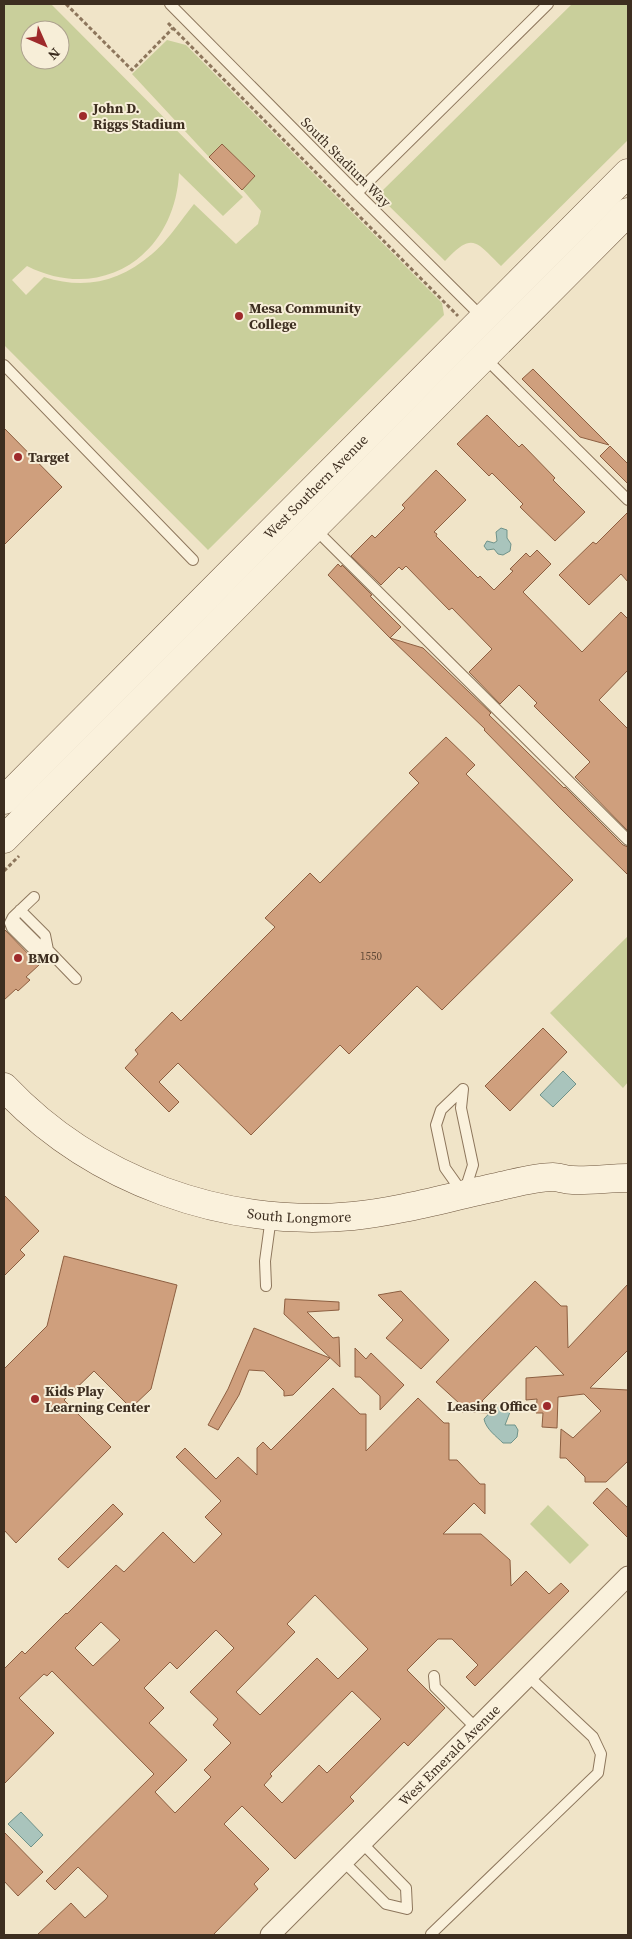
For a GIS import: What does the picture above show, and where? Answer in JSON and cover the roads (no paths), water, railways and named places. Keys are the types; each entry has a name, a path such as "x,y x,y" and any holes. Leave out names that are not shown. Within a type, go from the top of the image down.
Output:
{"main road":[{"name":"West Southern Avenue","path":"4,800 188,614 487,326 628,173"},
{"name":"West Southern Avenue","path":"4,839 484,356 487,326 628,212"},
{"path":"83,760 88,737 190,633 191,624 188,614"},
{"name":"South Longmore","path":"4,1087 40,1122 91,1156 118,1171 151,1187 194,1202 252,1214 301,1218 352,1216 417,1205 554,1177 569,1180 628,1178"}],"street":[{"name":"West Emerald Avenue","path":"270,1935 628,1576"}],"lane":[{"name":"South Stadium Way","path":"170,4 487,326"},
{"path":"357,194 548,4"},
{"path":"484,356 628,500"},
{"path":"4,366 194,560"},
{"path":"315,528 628,840"},
{"path":"34,897 17,913 15,921 48,950 76,979"},
{"path":"463,1089 461,1108 473,1165 464,1194 445,1168 436,1125 441,1110 463,1089"},
{"path":"266,1286 265,1260 271,1216"},
{"path":"434,1676 435,1688 476,1728"},
{"path":"431,1934 598,1773 601,1754 593,1737 528,1676"},
{"path":"344,1861 386,1904 407,1909 406,1888 362,1843"}],"water":[{"path":"501,528 507,530 507,538 511,544 510,551 503,555 498,554 494,549 487,550 484,546 487,541 494,543 497,541 496,532"},
{"path":"563,1071 576,1084 553,1107 540,1095"},
{"path":"501,1405 507,1407 510,1412 505,1425 515,1425 518,1430 517,1437 511,1443 503,1443 485,1423 484,1419 495,1407"},
{"path":"21,1812 43,1835 31,1847 8,1824"}],"place":[{"name":"John D. Riggs Stadium","path":"83,116"},
{"name":"Mesa Community College","path":"239,316"},
{"name":"Target","path":"18,457"},
{"name":"BMO","path":"18,958"},
{"name":"Kids Play Learning Center","path":"35,1399"},
{"name":"Leasing Office","path":"547,1406"}]}
